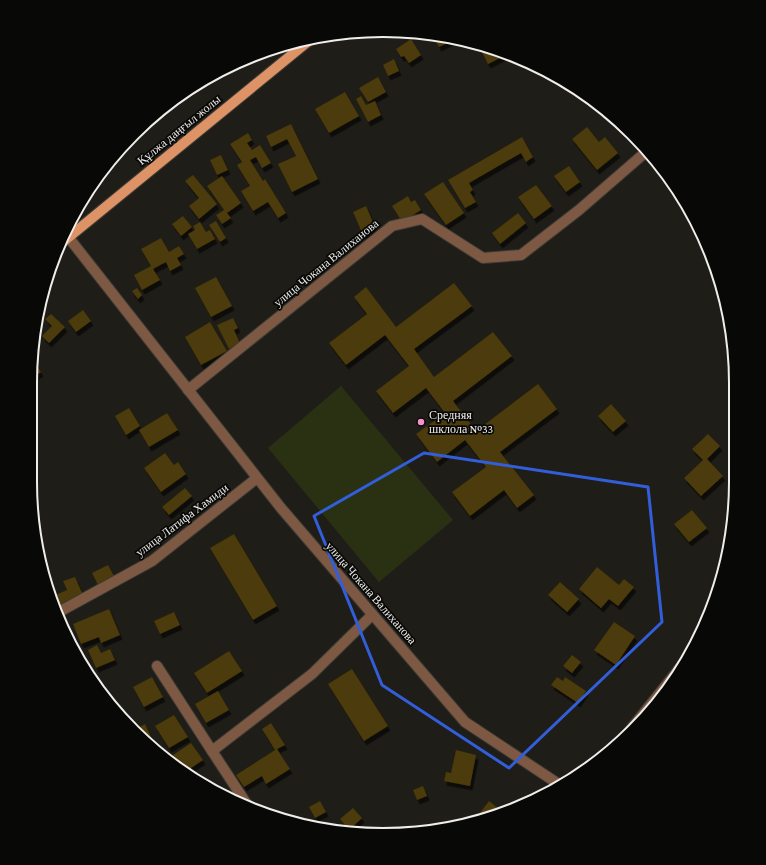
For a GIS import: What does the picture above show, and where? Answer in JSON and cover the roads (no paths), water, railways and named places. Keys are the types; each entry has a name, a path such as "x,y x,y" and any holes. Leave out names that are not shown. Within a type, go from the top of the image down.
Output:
{"main road":[{"name":"Құлжа даңғыл жолы","path":"70,235 301,47"}],"street":[{"name":"улица Чокана Валиханова","path":"188,390 392,226 422,219 483,258 521,255 579,210 643,155"},
{"name":"улица Чокана Валиханова","path":"68,241 281,508 465,722 556,782"},
{"name":"улица Латифа Хамиди","path":"62,610 152,561 257,478"},
{"path":"212,751 312,674 372,615"},
{"path":"157,666 243,798"}],"place":[{"name":"Средняя шклола №33","path":"421,422"}]}
